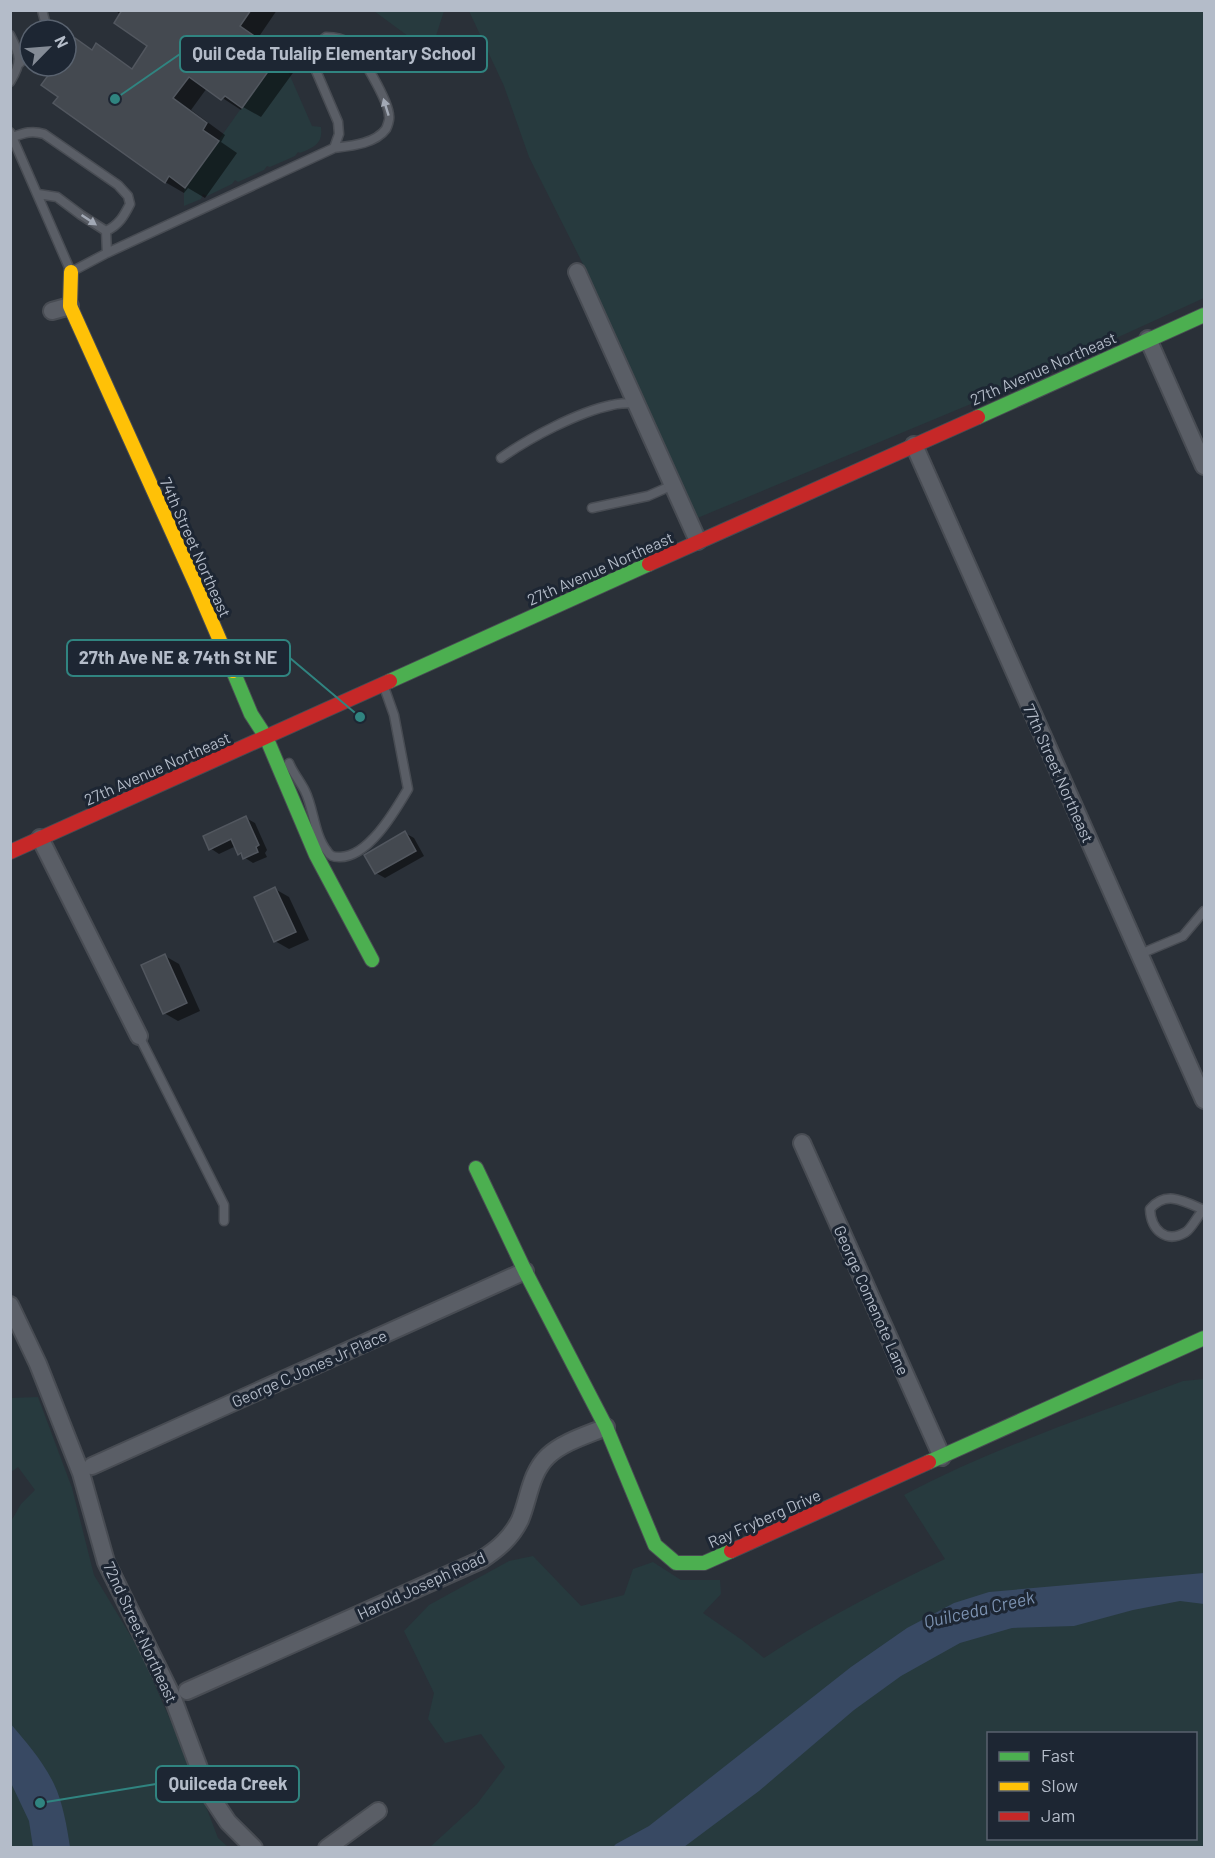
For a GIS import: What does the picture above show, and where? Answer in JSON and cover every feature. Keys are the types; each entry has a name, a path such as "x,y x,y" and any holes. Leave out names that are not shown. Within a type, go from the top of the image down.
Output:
{"street":[{"name":"74th Street Northeast","path":"71,272 70,306 188,567 251,714 274,737 316,855 372,960"},
{"path":"577,272 698,542"},
{"path":"52,311 70,306"},
{"name":"27th Avenue Northeast","path":"10,852 274,737 383,684 1204,315"},
{"path":"1148,339 1204,466"},
{"name":"77th Street Northeast","path":"914,445 1204,1100"},
{"path":"40,838 139,1036"},
{"name":"George Comenote Lane","path":"802,1143 942,1456"},
{"name":"Ray Fryberg Drive","path":"476,1168 525,1270 606,1427 655,1545 676,1563 704,1563 1204,1338"},
{"name":"George C Jones Jr Place","path":"92,1466 525,1270"},
{"name":"72nd Street Northeast","path":"10,1305 38,1365 81,1473 106,1562 172,1695 208,1792 228,1822 254,1848"},
{"name":"Harold Joseph Road","path":"187,1691 482,1560 500,1548 512,1533 520,1519 536,1472 547,1456 561,1446 606,1427"},
{"path":"327,1848 378,1811"}],"lane":[{"path":"10,34 18,52"},
{"path":"106,231 114,228 130,204 128,196 118,185 44,134 35,131 12,135 71,272 107,253 334,148 358,145 374,138 386,129 390,116 382,94 357,51 336,37 326,37 315,46 311,59 338,122 339,134 334,148"},
{"path":"10,82 18,67"},
{"path":"38,194 57,197 106,231"},
{"path":"106,231 107,253"},
{"path":"501,458 564,422 602,407 636,403"},
{"path":"592,508 648,496 673,485"},
{"path":"285,752 293,772 305,791 321,842 327,852 332,856 347,857 362,848 378,833 408,789 394,716 383,684"},
{"path":"1140,954 1183,936 1204,911"},
{"path":"139,1036 224,1205 224,1221"},
{"path":"1169,1198 1182,1200 1204,1210 1188,1231 1173,1237 1159,1233 1150,1221 1150,1209 1156,1202 1169,1198"}],"green space":[{"path":"374,11 444,11 435,39 427,50"},
{"path":"469,11 1204,11 1204,298 978,401 695,519 590,278 529,157 504,86"},
{"path":"284,62 312,126 321,127 319,141 309,149 298,152 295,156 270,167 267,166 264,170 238,182 235,180 232,184 207,196 203,194 201,199 184,206 184,189 271,66"},
{"path":"1204,1379 1204,1847 430,1847 477,1804 505,1767 481,1734 445,1743 428,1719 434,1693 404,1631 429,1605 509,1561 533,1556 581,1606 624,1595 633,1569 653,1562 681,1580 720,1580 721,1594 703,1613 764,1658 853,1605 945,1559 904,1495 972,1462 1183,1381"},
{"path":"38,1397 72,1488 94,1575 141,1653 192,1770 218,1838 228,1847 11,1847 10,1523 21,1504 35,1490 18,1467 11,1472 11,1398"}],"water":[{"name":"Quilceda Creek","path":"1204,1573 1204,1604 1180,1601 1133,1610 1074,1626 1012,1628 960,1643 901,1676 854,1710 759,1791 684,1847 613,1847 649,1826 851,1667 907,1628 954,1603 989,1592"},
{"path":"10,1723 39,1760 54,1784 62,1807 70,1847 33,1847 29,1821 11,1783"}],"building":[{"path":"122,10 251,10 240,26 263,42 260,47 277,59 242,108 225,96 221,100 189,77 173,98 207,123 203,130 219,141 185,188 169,176 165,183 53,103 58,97 41,85 46,78 78,78 78,40 92,50 96,43 132,69 147,46 114,23"},
{"path":"246,816 259,845 256,847 258,852 243,859 241,853 238,855 231,839 209,850 203,836"},
{"path":"405,831 416,851 375,874 364,855"},
{"path":"275,887 296,932 274,942 254,897"},
{"path":"165,954 187,1003 163,1014 141,965"}],"traffic: fast":[{"path":"978,417 1204,315"},
{"path":"390,681 649,564"},
{"path":"233,671 251,714 266,737 316,855 372,960"},
{"path":"476,1168 525,1271 606,1427 655,1545 676,1563 704,1563 731,1551"},
{"path":"929,1462 1204,1338"}],"traffic: slow":[{"path":"71,272 70,306 233,671"}],"traffic: jam":[{"path":"649,564 978,417"},
{"path":"10,852 390,681"},
{"path":"731,1551 929,1462"}],"place":[{"name":"Quil Ceda Tulalip Elementary School","path":"115,99"},
{"name":"27th Ave NE & 74th St NE","path":"360,717"},
{"name":"Quilceda Creek","path":"40,1803"}]}
